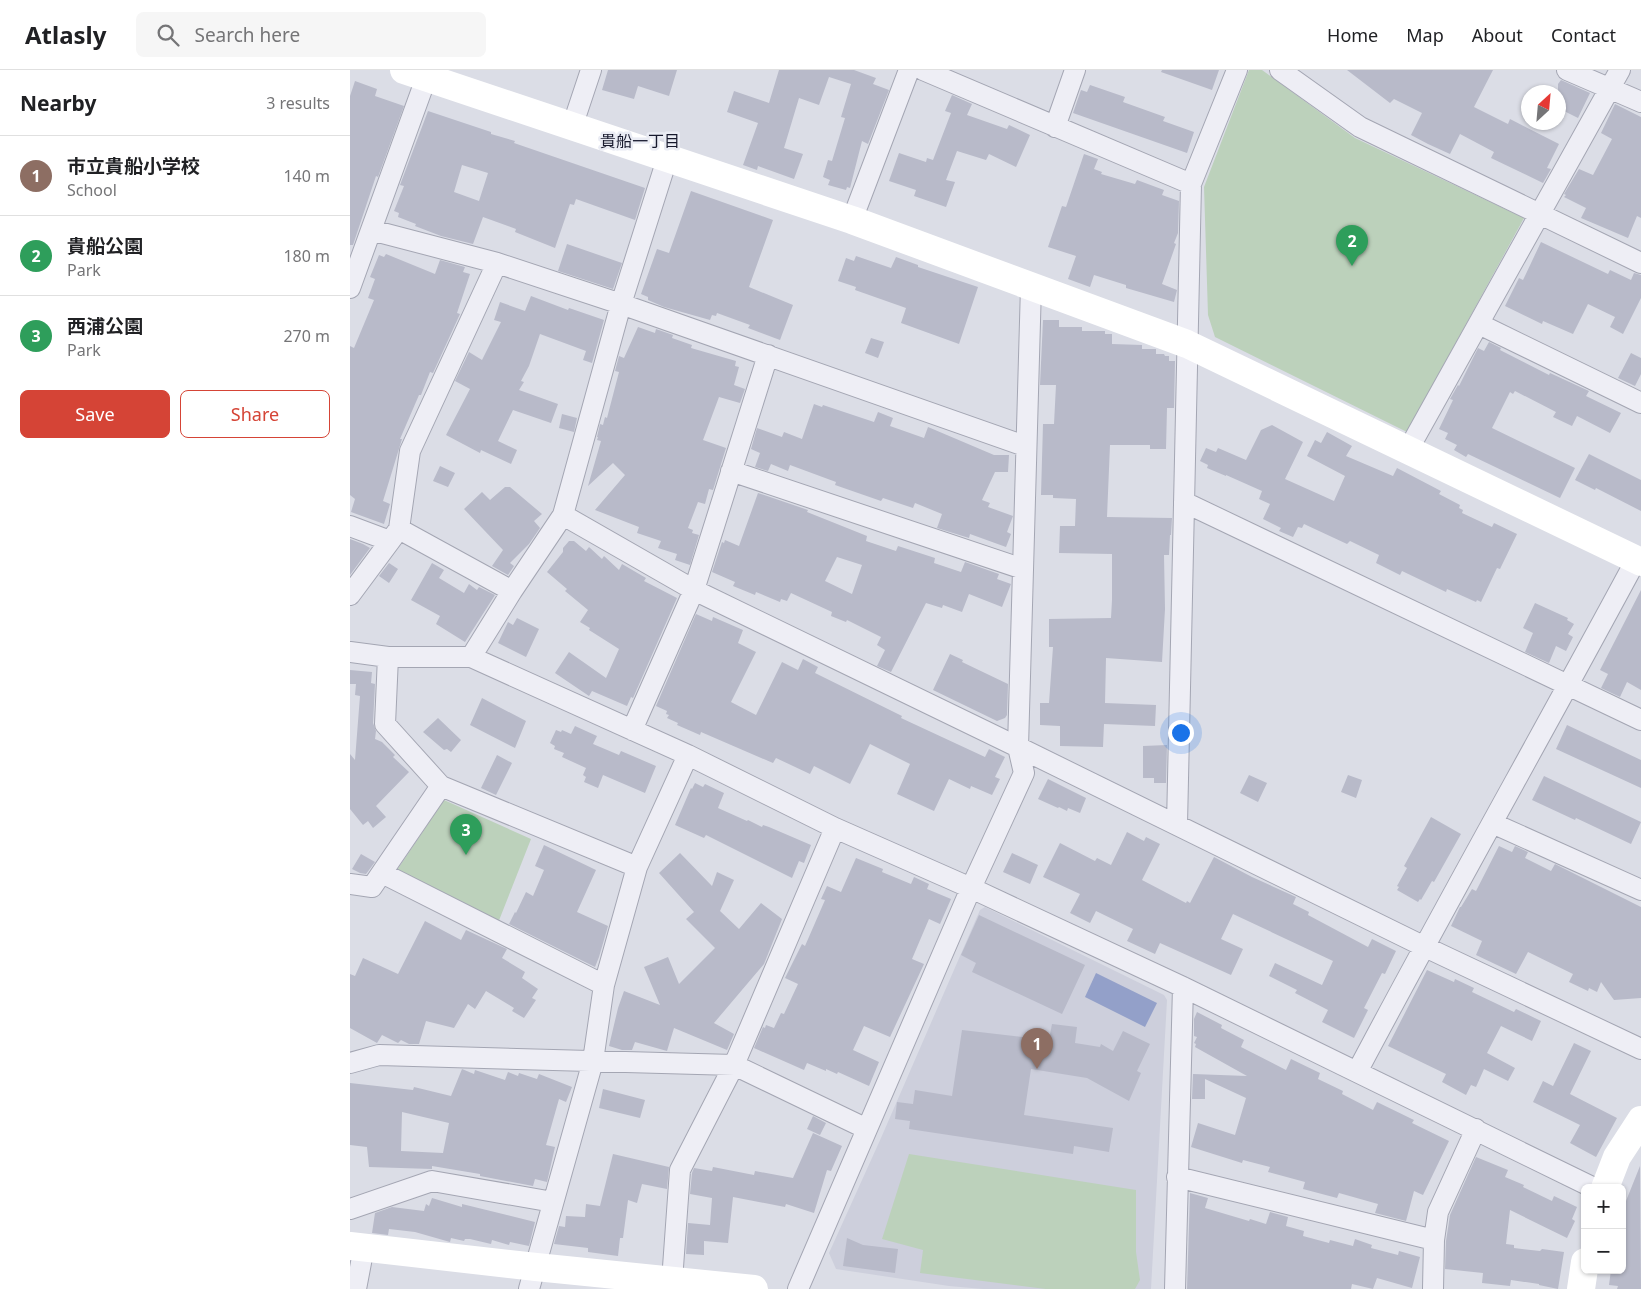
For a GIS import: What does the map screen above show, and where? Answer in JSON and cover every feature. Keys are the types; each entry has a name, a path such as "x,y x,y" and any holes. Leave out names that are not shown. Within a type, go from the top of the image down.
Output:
{"street":[{"path":"572,127 592,70"},
{"path":"852,220 909,70"},
{"path":"923,70 1191,184"},
{"path":"1054,127 1075,70"},
{"path":"1177,825 1191,184 1237,70"},
{"path":"1280,70 1360,127 1641,263"},
{"path":"1567,70 1641,102"},
{"path":"1408,450 1620,70"},
{"path":"350,288 371,230 420,72 572,127 852,220 1187,344 1639,561 1423,946 1357,1072"},
{"path":"471,657 563,515 621,304 667,159"},
{"path":"371,230 497,263 621,304 1026,446"},
{"path":"350,595 394,535 410,451 497,263"},
{"path":"798,1289 971,888 1024,773 1018,747 1031,286"},
{"path":"1479,324 1641,403"},
{"path":"632,730 694,590 768,355"},
{"path":"731,471 1023,569"},
{"path":"1184,502 1641,720"},
{"path":"563,515 694,590 1423,946 1641,1049"},
{"path":"350,526 394,535 512,591"},
{"path":"350,652 388,657 471,657 688,755 835,828 971,888 1183,987 1586,1184"},
{"path":"388,657 385,724 441,786 637,868"},
{"path":"532,1278 592,1061 604,985 637,868 688,755"},
{"path":"350,884 372,887 441,786"},
{"path":"1492,823 1641,890"},
{"path":"672,1281 680,1170 734,1065 835,828"},
{"path":"382,873 604,985"},
{"path":"1175,1289 1183,987"},
{"path":"350,1063 379,1055 734,1065 867,1129"},
{"path":"1607,1184 1617,1157 1641,1120"},
{"path":"1434,1289 1434,1240 1438,1212 1476,1129"},
{"path":"1177,1177 1434,1240"},
{"path":"350,1209 432,1181 553,1202"},
{"path":"356,1289 357,1247 532,1278 672,1281 754,1289"},
{"path":"1581,1289 1583,1274"}],"shaded area":[{"path":"985,907 1164,995 1167,1000 1151,1289 983,1289 949,1286 836,1269 829,1253 980,910"}],"green space":[{"path":"1249,70 1262,70 1355,138 1524,218 1407,432 1215,337 1208,315 1204,187"},
{"path":"444,800 531,839 498,923 397,870"},
{"path":"909,1154 1136,1190 1136,1252 1140,1280 1135,1289 1046,1289 920,1273 923,1250 882,1239"}],"water":[{"path":"1096,973 1157,1003 1145,1027 1085,997"}],"building":[{"path":"608,70 677,70 669,96 638,86 634,99 602,90"},
{"path":"779,70 854,70 876,78 873,84 889,90 868,144 862,141 850,188 847,187 846,190 828,185 830,180 823,177 828,160 832,161 845,118 841,117 851,84 829,77 819,105 799,98 784,148 803,154 794,179 758,166 757,170 743,165 758,123 727,112 734,91 769,103"},
{"path":"1162,70 1219,70 1212,90 1161,72"},
{"path":"1347,70 1493,70 1474,107 1508,124 1510,119 1521,125 1521,130 1532,130 1559,144 1547,168 1551,169 1543,183 1491,158 1494,152 1460,134 1450,154 1411,135 1422,113 1394,99 1390,103"},
{"path":"1561,80 1590,93 1578,118 1566,112 1566,85 1558,84"},
{"path":"355,81 377,89 375,96 404,106 378,177 376,176 353,245 350,245 350,96"},
{"path":"1090,85 1125,97 1123,102 1165,117 1163,121 1194,132 1187,153 1073,113 1081,90 1087,92"},
{"path":"952,95 972,104 967,115 1007,129 1009,125 1030,135 1016,167 989,154 986,160 957,151 946,180 955,182 946,207 914,196 916,190 889,181 899,153 926,162 927,158 933,160 951,113 945,111"},
{"path":"1615,104 1641,117 1641,218 1637,216 1628,238 1581,218 1586,208 1564,197 1579,169 1593,175 1612,139 1601,133"},
{"path":"428,111 645,188 635,220 576,199 574,205 570,204 555,248 515,232 516,229 483,217 473,244 441,236 415,226 416,224 398,217 399,213 394,211 404,186 400,185","holes":["462,165 488,173 479,201 454,192"]},
{"path":"1084,154 1098,159 1094,169 1102,172 1101,174 1135,184 1137,180 1164,190 1162,195 1179,201 1178,233 1174,243 1176,244 1162,284 1177,290 1174,302 1126,288 1126,285 1094,275 1090,287 1068,279 1076,256 1048,247 1062,206 1066,207"},
{"path":"691,191 773,220 749,287 793,305 780,340 748,328 750,325 717,313 716,316 712,315 710,320 664,307 648,300 648,297 641,294 657,249 669,253"},
{"path":"1541,242 1608,274 1610,270 1631,280 1634,273 1641,275 1641,298 1623,334 1610,327 1615,317 1588,304 1573,334 1543,321 1542,324 1505,306 1519,278 1523,280"},
{"path":"567,244 622,263 613,289 558,271"},
{"path":"386,254 435,274 440,260 465,267 463,272 470,274 457,313 460,314 433,373 430,372 400,439 402,439 383,501 390,504 384,524 351,512 355,499 350,495 350,346 354,348 374,300 368,298 375,279 370,277 379,255 384,257"},
{"path":"856,256 891,268 896,257 918,265 918,267 978,287 959,344 901,323 906,308 855,290 856,287 838,281 846,258 854,261"},
{"path":"531,296 568,310 569,308 604,320 592,363 583,360 586,351 540,334 529,366 521,381 524,382 519,390 558,404 551,423 513,410 498,441 517,450 511,464 481,450 480,453 446,435 470,389 455,381 469,352 482,360 501,322 494,320 500,302 525,311"},
{"path":"1043,320 1059,320 1059,327 1082,327 1082,331 1105,331 1105,334 1112,334 1112,344 1142,345 1142,349 1156,349 1156,354 1164,354 1169,356 1169,361 1175,361 1174,408 1167,408 1166,449 1150,449 1150,445 1110,445 1107,517 1172,518 1169,555 1164,555 1165,609 1162,662 1106,658 1105,703 1156,705 1155,726 1104,724 1103,747 1060,746 1060,726 1040,725 1040,703 1049,703 1053,647 1049,647 1049,619 1111,618 1112,600 1112,554 1059,553 1060,526 1075,526 1076,499 1053,498 1053,495 1041,495 1043,424 1054,424 1056,385 1040,385"},
{"path":"638,327 655,333 656,329 673,335 672,338 692,345 691,348 736,361 735,366 739,367 734,385 745,389 740,403 719,397 703,440 726,448 713,490 709,489 705,504 698,502 688,528 693,530 692,533 699,535 690,565 675,560 677,554 658,548 661,541 637,533 639,527 595,510 625,475 613,463 588,486 601,441 597,440 600,424 603,425 605,417 607,418 619,372 615,371 619,356 624,358"},
{"path":"871,338 884,342 878,358 865,353"},
{"path":"1489,342 1501,348 1500,350 1549,375 1550,373 1589,391 1586,396 1621,413 1610,433 1577,416 1572,426 1553,417 1556,412 1515,391 1513,394 1510,392 1492,428 1575,468 1560,498 1468,454 1466,457 1454,450 1457,445 1445,439 1448,433 1439,429 1453,400 1450,399 1459,386 1478,348 1484,351"},
{"path":"1631,353 1641,358 1641,374 1635,386 1618,378"},
{"path":"814,404 822,407 823,405 874,422 878,412 893,418 890,426 924,438 928,427 994,455 1009,455 1008,472 995,472 982,500 990,503 988,507 1013,516 1007,532 1011,534 1006,547 970,534 969,538 937,528 942,514 915,503 913,508 883,498 881,501 835,485 836,482 790,465 788,471 771,464 768,471 755,467 760,453 751,449 757,428 782,437 784,432 802,439"},
{"path":"562,414 577,418 574,432 559,428"},
{"path":"1272,425 1303,442 1285,479 1334,501 1345,476 1307,456 1315,440 1321,443 1327,432 1352,446 1346,456 1393,476 1397,468 1441,491 1439,494 1460,505 1459,508 1463,510 1462,513 1492,527 1494,523 1517,534 1500,569 1497,568 1481,602 1477,600 1476,602 1447,589 1446,592 1402,571 1400,575 1376,563 1379,555 1350,541 1347,544 1304,524 1302,528 1298,527 1293,537 1279,531 1281,528 1263,519 1270,504 1259,499 1262,491 1207,468 1208,465 1200,461 1206,448 1216,452 1218,448 1246,460 1261,430"},
{"path":"1589,454 1641,480 1641,511 1596,488 1595,490 1575,480"},
{"path":"440,466 455,473 448,487 433,481"},
{"path":"505,487 510,487 542,514 534,521 540,528 529,544 510,563 514,566 508,575 492,566 503,550 464,509 482,492 490,500"},
{"path":"758,493 808,510 807,512 867,536 866,541 896,551 898,546 935,558 934,563 961,572 965,562 999,574 997,579 1011,584 1002,607 969,594 962,612 943,605 942,608 926,603 891,672 877,666 885,650 877,645 881,637 847,620 846,622 831,616 832,612 791,593 787,601 781,599 780,602 756,592 755,595 733,586 735,582 712,572 722,542 724,543 725,540 739,546","holes":["837,557 862,565 852,594 825,581"]},
{"path":"350,539 370,548 350,575"},
{"path":"569,541 574,541 586,551 589,547 602,559 604,556 619,570 622,564 646,578 644,581 677,598 633,698 631,697 627,706 592,691 589,696 555,673 569,652 606,678 619,649 580,622 588,610 565,591 567,589 547,572"},
{"path":"389,563 398,569 389,583 379,576"},
{"path":"432,563 444,570 439,578 464,593 469,584 477,590 479,587 495,595 465,642 436,624 440,616 411,600"},
{"path":"1641,590 1641,690 1627,682 1620,697 1601,688 1608,674 1600,670"},
{"path":"1535,603 1568,618 1567,620 1574,624 1568,634 1573,637 1566,651 1556,646 1549,663 1525,652 1533,633 1523,628"},
{"path":"696,614 712,621 713,617 743,630 738,643 756,652 731,702 756,715 782,662 798,670 803,659 818,667 815,673 902,716 901,718 985,757 989,749 1005,757 995,777 1000,779 992,795 971,786 970,789 949,779 934,811 897,794 910,764 870,744 850,784 814,766 810,774 776,758 773,763 701,732 700,735 677,725 678,723 667,718 669,715 666,714 667,711 656,706"},
{"path":"517,618 539,629 526,657 498,643 508,622 513,625"},
{"path":"950,654 963,660 962,662 1008,684 1007,715 1005,718 997,721 933,690"},
{"path":"350,670 372,672 371,683 375,684 373,723 376,731 375,739 382,742 395,755 393,757 409,772 376,806 386,817 373,828 368,821 363,825 350,809 350,754 355,760 360,696 355,695 356,684 350,684"},
{"path":"482,698 526,721 515,748 470,725"},
{"path":"438,718 461,740 451,752 447,749 444,750 423,732"},
{"path":"1567,725 1641,760 1641,788 1556,749"},
{"path":"575,726 597,736 593,744 619,755 621,751 656,766 645,793 603,775 598,788 584,782 586,777 583,775 586,768 562,757 564,753 554,749 555,746 550,743 556,730 561,732 562,730 571,734"},
{"path":"1167,745 1166,783 1154,783 1154,778 1143,778 1143,746"},
{"path":"497,755 512,763 496,795 481,788"},
{"path":"1249,775 1267,783 1258,802 1240,793"},
{"path":"1348,775 1362,780 1356,798 1341,792"},
{"path":"1544,776 1641,822 1631,844 1532,800"},
{"path":"1048,779 1086,798 1080,813 1068,808 1067,811 1058,808 1038,799"},
{"path":"695,783 703,787 705,784 724,793 718,808 811,845 804,863 799,861 792,878 706,835 704,838 675,825"},
{"path":"1431,817 1461,834 1434,882 1432,881 1418,902 1397,890 1399,887 1397,886 1407,868 1404,866"},
{"path":"1127,832 1144,841 1146,837 1160,844 1142,880 1186,903 1187,901 1190,903 1214,857 1296,897 1293,904 1309,912 1308,915 1368,947 1372,939 1396,951 1385,974 1382,973 1364,1008 1368,1010 1354,1038 1322,1022 1328,1010 1295,993 1297,990 1269,976 1275,963 1322,985 1333,961 1233,914 1221,939 1243,949 1231,975 1160,943 1155,954 1127,941 1133,929 1096,911 1090,923 1070,913 1080,894 1043,877 1060,843 1095,861 1097,858 1111,865"},
{"path":"544,845 596,870 577,912 608,926 595,967 509,924 526,892 533,896 544,870 535,866"},
{"path":"1499,846 1512,852 1515,846 1528,852 1525,858 1551,871 1555,864 1641,907 1641,998 1614,1000 1601,982 1597,992 1589,988 1588,991 1569,982 1573,974 1528,952 1516,974 1476,955 1482,941 1451,926 1460,907 1472,889 1476,891"},
{"path":"680,853 712,886 717,872 734,880 720,911 739,929 761,903 782,919 764,964 714,1023 734,1034 727,1050 674,1028 667,1051 635,1042 632,1050 622,1050 609,1046 624,991 660,1005 644,967 668,957 679,984 715,948 686,919 694,912 659,873"},
{"path":"1012,853 1038,865 1030,884 1003,872"},
{"path":"361,854 375,862 366,874 352,869"},
{"path":"856,858 883,869 882,872 911,884 914,877 929,884 927,889 951,899 940,924 929,919 912,959 924,964 890,1037 864,1026 853,1050 879,1062 869,1086 838,1072 837,1074 826,1069 826,1071 807,1063 804,1070 754,1048 763,1027 765,1028 766,1025 774,1028 781,1013 784,1014 798,984 785,978 802,944 805,946 825,900 821,899 827,886 841,892"},
{"path":"979,915 1085,965 1062,1014 972,972 976,963 961,955"},
{"path":"425,921 461,940 466,930 507,949 502,958 525,972 522,978 538,989 532,998 536,1000 524,1018 512,1011 514,1008 486,991 475,1009 468,1004 454,1028 426,1021 419,1044 409,1044 401,1040 398,1043 382,1035 377,1043 350,1028 350,974 355,976 363,958 398,974"},
{"path":"1427,970 1454,982 1455,979 1474,988 1472,992 1514,1012 1516,1009 1541,1021 1532,1041 1501,1026 1487,1053 1515,1068 1508,1081 1484,1069 1476,1087 1471,1085 1466,1095 1442,1082 1446,1074 1388,1046"},
{"path":"1197,1012 1222,1025 1221,1028 1244,1040 1241,1047 1286,1070 1291,1059 1320,1073 1318,1079 1343,1091 1342,1094 1373,1110 1377,1102 1414,1120 1412,1123 1449,1141 1423,1195 1414,1191 1406,1221 1375,1213 1378,1204 1339,1193 1337,1198 1303,1189 1305,1182 1268,1172 1270,1167 1243,1160 1242,1163 1191,1147 1198,1123 1235,1135 1246,1098 1205,1079 1205,1099 1192,1099 1193,1074 1247,1076 1195,1047 1196,1044 1194,1043 1197,1037 1194,1036 1194,1019"},
{"path":"1052,1024 1077,1027 1075,1043 1100,1047 1101,1044 1113,1051 1123,1031 1150,1044 1137,1071 1141,1073 1129,1101 1087,1078 1031,1069 1024,1115 1113,1128 1109,1152 1074,1146 1073,1154 909,1129 910,1121 895,1119 897,1102 913,1104 915,1090 952,1096 962,1030 1049,1040"},
{"path":"1574,1043 1591,1051 1570,1094 1617,1118 1596,1157 1570,1143 1580,1125 1533,1102 1543,1081 1553,1086"},
{"path":"462,1069 474,1074 475,1070 505,1080 508,1072 518,1076 519,1073 537,1079 539,1074 572,1087 566,1102 559,1099 546,1145 555,1147 547,1182 535,1179 533,1186 432,1166 432,1169 369,1167 367,1147 350,1145 350,1083 413,1090 414,1087 451,1096","holes":["402,1112 449,1123 443,1153 401,1151"]},
{"path":"603,1089 645,1100 640,1118 599,1108"},
{"path":"813,1116 826,1123 820,1135 807,1129"},
{"path":"813,1133 842,1146 831,1171 827,1170 814,1213 786,1204 785,1207 733,1197 728,1243 704,1241 704,1255 686,1254 688,1223 710,1225 712,1198 690,1194 694,1168 712,1171 713,1167 754,1175 755,1171 793,1178"},
{"path":"613,1154 669,1167 667,1189 642,1184 637,1203 628,1200 623,1238 620,1238 618,1256 588,1252 588,1248 554,1244 559,1226 565,1227 566,1216 585,1217 586,1204 600,1206"},
{"path":"1476,1157 1508,1170 1505,1177 1524,1185 1523,1187 1552,1201 1554,1196 1577,1207 1572,1219 1575,1221 1567,1238 1510,1210 1506,1244 1514,1245 1514,1248 1564,1252 1558,1289 1511,1280 1510,1286 1482,1283 1483,1273 1445,1269 1446,1241 1450,1215"},
{"path":"1640,1166 1641,1289 1617,1289 1618,1286 1609,1285 1610,1274 1626,1274 1626,1201"},
{"path":"1190,1193 1208,1198 1205,1208 1249,1221 1250,1219 1266,1224 1270,1212 1288,1217 1286,1226 1304,1231 1303,1236 1329,1243 1330,1240 1353,1246 1355,1239 1372,1245 1371,1248 1398,1255 1399,1251 1420,1257 1412,1288 1377,1278 1373,1289 1352,1284 1351,1289 1187,1289"},
{"path":"432,1198 462,1207 462,1204 535,1222 529,1246 510,1242 509,1245 492,1240 491,1244 470,1239 465,1239 464,1241 451,1238 450,1242 415,1232 389,1229 388,1235 372,1233 375,1213 392,1207 424,1211 426,1204 429,1206"},
{"path":"847,1238 863,1245 898,1249 895,1273 843,1266"}],"place":[{"name":"貴船公園","path":"1352,266"},
{"name":"西浦公園","path":"466,855"},
{"name":"市立貴船小学校","path":"1037,1069"}],"district":[{"name":"貴船一丁目","path":"640,141"}]}
